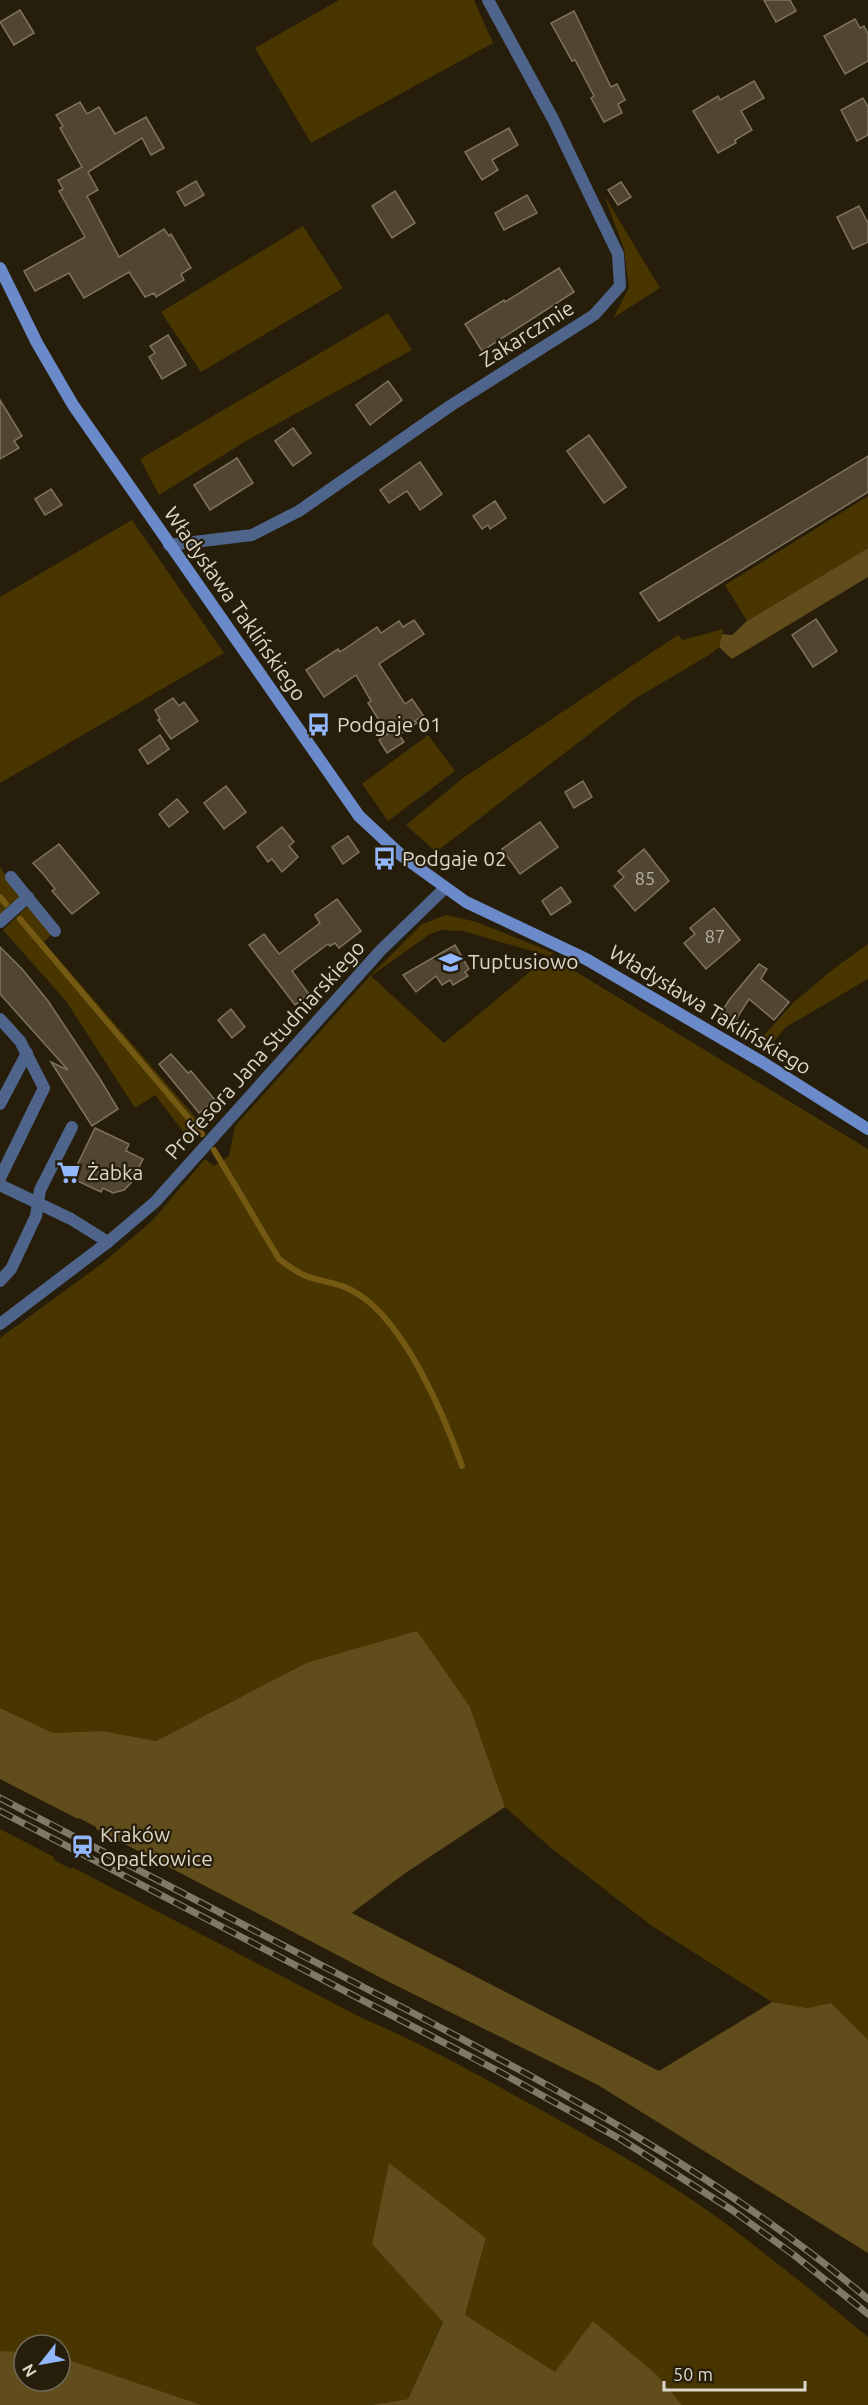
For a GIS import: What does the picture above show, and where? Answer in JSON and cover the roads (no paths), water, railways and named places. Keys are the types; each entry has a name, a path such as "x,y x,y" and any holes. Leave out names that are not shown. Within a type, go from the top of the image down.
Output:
{"street":[{"name":"Zakarczmie","path":"169,545 252,535 298,512 450,406 594,315 620,286 618,254 558,129 488,0"},
{"name":"Władysława Taklińskiego","path":"0,268 37,343 73,405 359,816 402,856 445,888 489,914 586,959 762,1062 868,1129"},
{"path":"11,877 55,931"},
{"name":"Profesora Jana Studniarskiego","path":"0,1324 108,1242 155,1202 381,950 445,888"},
{"path":"0,922 28,897"},
{"path":"0,1019 20,1041 44,1088 0,1178"},
{"path":"0,1104 27,1053"},
{"path":"0,1281 11,1269 36,1216 40,1190 72,1127"},
{"path":"0,1185 71,1219 108,1242"}],"waterway":[{"path":"0,897 6,904"},
{"path":"20,919 202,1134"},
{"path":"214,1150 279,1259 302,1274 345,1287 358,1294 392,1326 434,1397 462,1466"}],"railway":[{"path":"0,1798 394,2003 579,2103 639,2138 756,2214 868,2299"},
{"path":"0,1811 500,2072 622,2140 732,2210 794,2255 868,2314"}],"place":[{"name":"Podgaje 01","path":"319,725"},
{"name":"Podgaje 02","path":"384,859"},
{"name":"Tuptusiowo","path":"450,962"},
{"name":"Żabka","path":"69,1173"},
{"name":"Kraków Opatkowice","path":"82,1847"}]}
